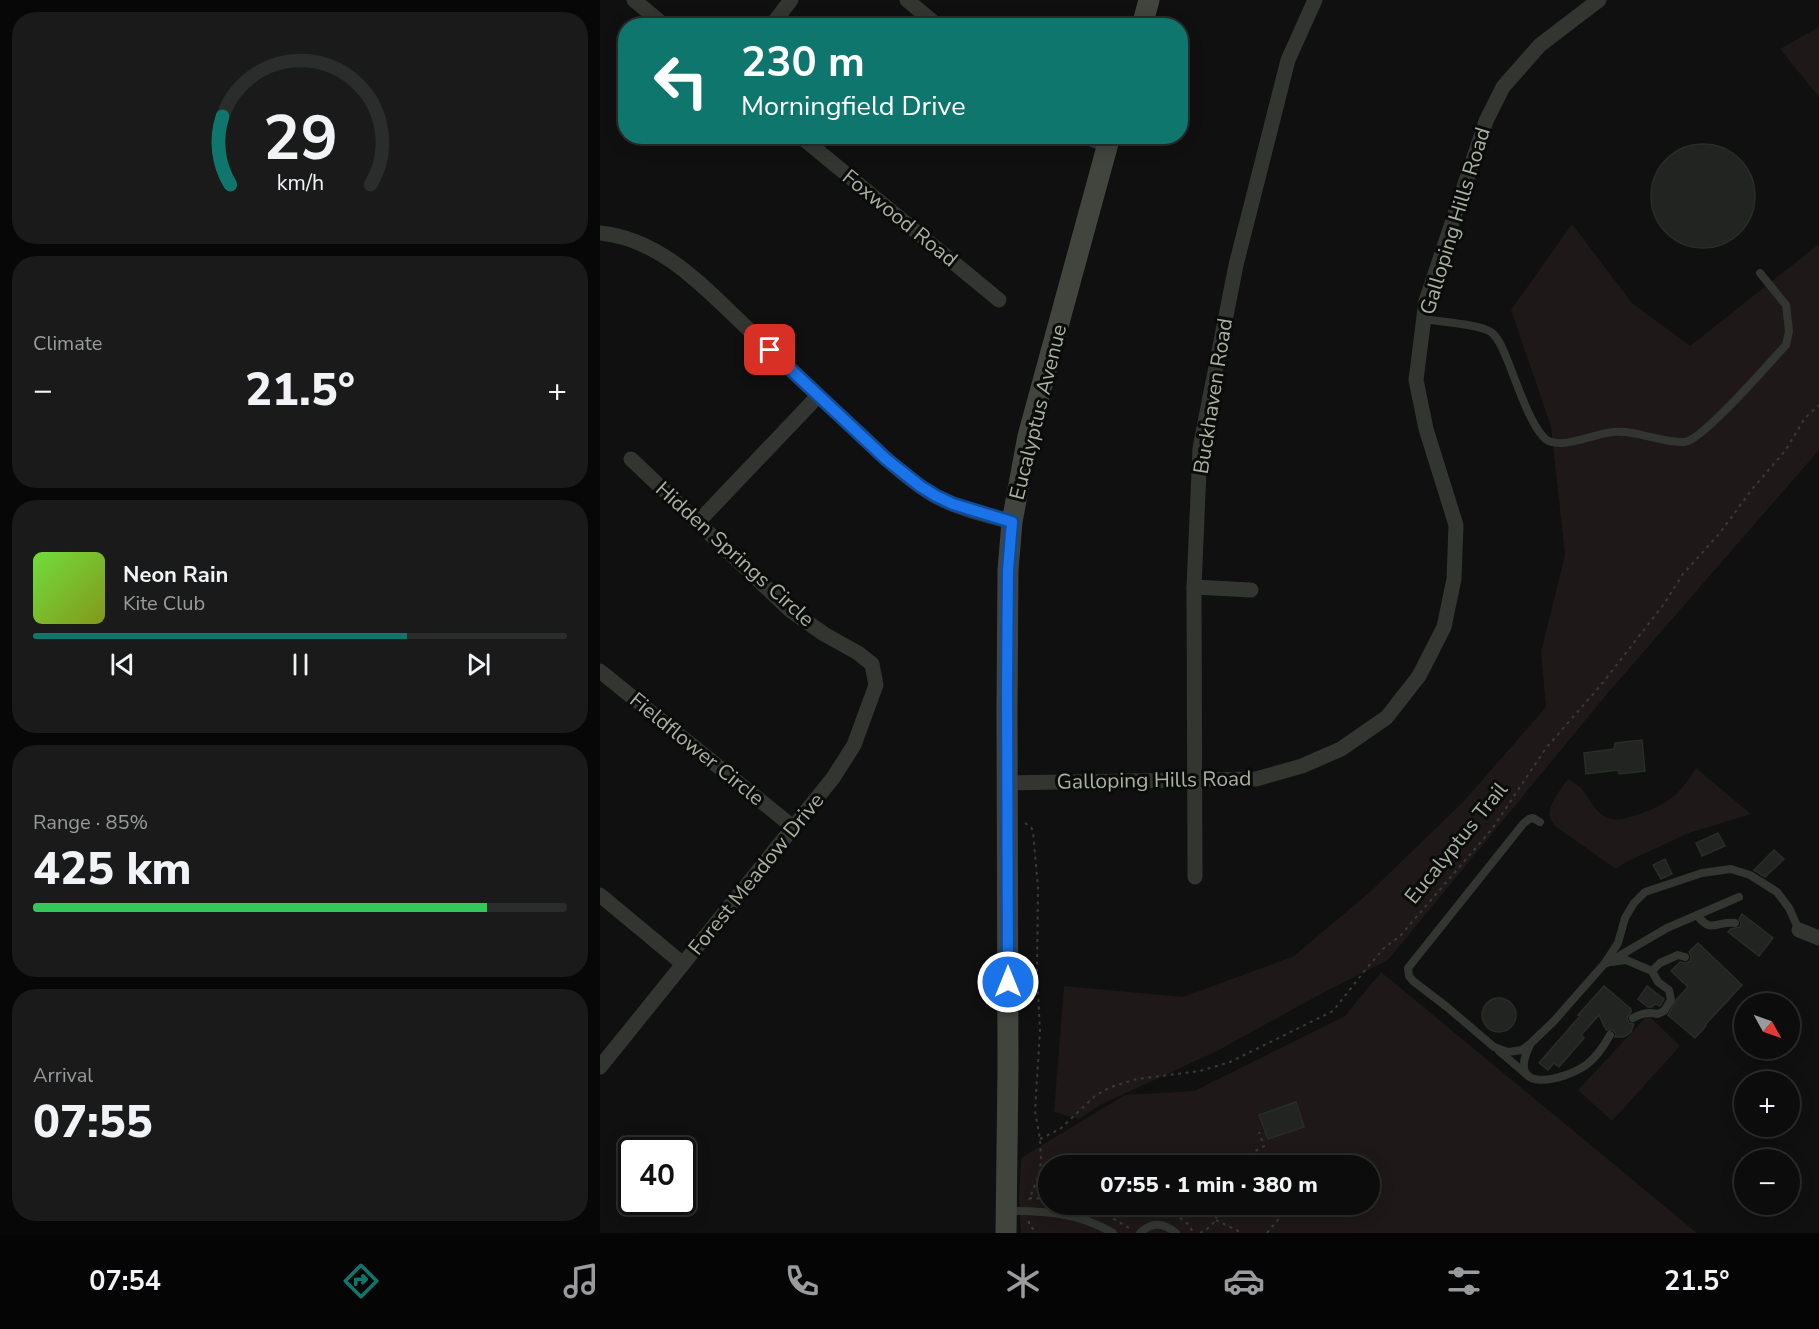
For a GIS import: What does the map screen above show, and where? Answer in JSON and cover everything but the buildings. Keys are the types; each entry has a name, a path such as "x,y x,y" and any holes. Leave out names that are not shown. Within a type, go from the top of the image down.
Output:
{"street":[{"path":"634,0 655,18"},
{"path":"777,18 791,0"},
{"path":"907,0 928,18"},
{"path":"1144,18 1149,0"},
{"name":"Buckhaven Road","path":"1195,877 1194,586 1200,448 1236,265 1288,60 1315,0"},
{"name":"Galloping Hills Road","path":"1007,783 1256,779 1302,766 1341,749 1388,717 1419,676 1444,627 1454,579 1456,525 1426,429 1416,380 1426,301 1486,121 1503,87 1540,45 1599,0"},
{"name":"Foxwood Road","path":"810,144 999,300"},
{"name":"Eucalyptus Avenue","path":"1006,1233 1008,570 1012,522 1028,436 1108,144"},
{"path":"600,232 617,234 651,248 689,272 903,474 936,496 971,511 1012,522"},
{"path":"698,522 818,396"},
{"name":"Hidden Springs Circle","path":"631,459 790,610 824,634 858,652 872,664"},
{"path":"1194,586 1251,590"},
{"name":"Forest Meadow Drive","path":"600,1067 833,778 854,745 876,685 872,664"},
{"name":"Fieldflower Circle","path":"600,671 793,827"},
{"path":"600,895 683,964"},
{"path":"1799,930 1819,938"}],"lane":[{"path":"1424,319 1478,327 1491,332 1501,345 1536,429 1548,441 1562,443 1613,432 1637,433 1666,441 1688,442 1707,429 1786,345 1789,330 1786,305 1760,273"},
{"path":"1540,822 1533,818 1523,824 1408,968 1409,976 1534,1081 1543,1081 1572,1073 1595,1058 1610,1035"},
{"path":"1494,1047 1508,1052 1522,1050 1554,1021 1605,963 1618,943 1625,918 1634,903 1645,892 1702,873 1731,869 1750,875 1777,892 1789,908 1799,930"},
{"path":"1605,963 1667,928 1739,897"},
{"path":"1697,915 1704,924 1735,923"},
{"path":"1652,971 1660,963 1678,955 1685,957"},
{"path":"1605,963 1626,960 1652,971 1658,982 1669,990 1671,1000 1664,1011 1658,1014 1641,1013 1633,1018"},
{"path":"1527,1075 1523,1062 1530,1044"},
{"path":"1007,1211 1074,1216 1113,1233"},
{"path":"1140,1233 1149,1225 1156,1224 1169,1227 1176,1233"}],"path":[{"name":"Eucalyptus Trail","path":"1040,1139 1060,1129 1096,1095 1111,1087 1137,1079 1200,1071 1230,1062 1333,1011 1384,948 1400,936 1492,829 1546,748 1601,685 1664,604 1683,573 1719,534 1785,451 1805,418 1819,405"},
{"path":"1008,821 1024,823 1031,827 1035,842 1040,1031 1035,1111 1040,1139 1039,1175 1029,1198 1028,1211 1029,1225 1036,1233"},
{"path":"1250,1155 1264,1146 1259,1132"},
{"path":"1029,1198 1038,1198"},
{"path":"1146,1216 1158,1212 1172,1214 1187,1223 1193,1233"},
{"path":"1107,1215 1129,1228 1133,1224"},
{"path":"1200,1233 1210,1228 1217,1215"},
{"path":"1267,1233 1282,1215"},
{"path":"1216,1220 1242,1233"}],"shaded area":[{"path":"1819,27 1819,97 1780,49"},
{"path":"1572,224 1632,303 1690,346 1819,244 1819,450 1607,694 1388,960 1217,1051 1100,1105 1079,1119 1054,1112 1064,986 1183,997 1294,956 1371,891 1463,802 1546,707 1541,652 1565,555 1551,427 1511,310"},
{"path":"1696,768 1751,814 1689,833 1624,863 1616,869 1555,826 1550,818 1553,802 1568,779 1580,787 1603,816 1618,819 1647,811 1664,803 1678,793"},
{"path":"1381,972 1697,1233 1021,1233 1019,1199 1021,1158 1125,1095 1194,1091 1345,1016"},
{"path":"1648,1015 1680,1046 1612,1121 1578,1090"}],"route":[{"path":"770,350 903,474 936,496 953,504 1012,522 1008,570 1008,982"}]}
